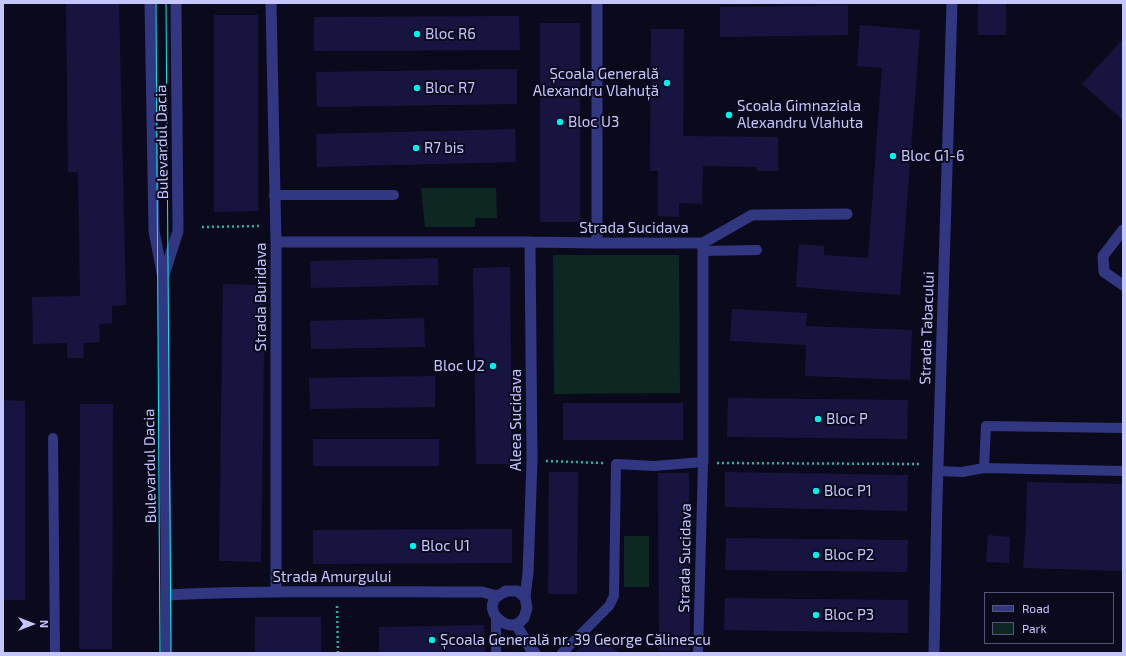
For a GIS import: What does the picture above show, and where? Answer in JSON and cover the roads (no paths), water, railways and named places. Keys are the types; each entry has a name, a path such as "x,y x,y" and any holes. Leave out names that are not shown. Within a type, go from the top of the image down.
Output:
{"street":[{"name":"Bulevardul Dacia","path":"150,3 154,231 163,278 166,653"},
{"name":"Bulevardul Dacia","path":"163,278 178,231 176,3"},
{"name":"Strada Buridava","path":"271,3 276,242 276,591"},
{"path":"597,3 597,244"},
{"name":"Strada Tabacului","path":"934,653 952,3"},
{"path":"703,247 752,215 847,214"},
{"path":"1123,230 1104,256 1104,272 1123,286"},
{"name":"Strada Sucidava","path":"276,242 530,242 703,247 703,462"},
{"name":"Aleea Sucidava","path":"525,597 528,573 532,461 530,242"},
{"name":"Strada Amurgului","path":"166,595 276,591 482,592 498,596 506,591 517,592 525,597"},
{"path":"498,596 494,600 492,609 496,618 504,624 516,624 524,618 527,608 525,597"},
{"path":"516,624 530,648 535,653"}],"lane":[{"path":"274,195 394,196"},
{"path":"703,247 757,250"},
{"path":"984,468 986,426 1123,428"},
{"path":"53,438 55,653"},
{"path":"562,653 608,606 614,596 616,464 654,466 703,462"},
{"name":"Strada Sucidava","path":"698,653 703,462"},
{"path":"938,471 962,472 984,468 1123,471"},
{"path":"496,618 496,653"}],"tram line":[{"path":"156,3 160,653"},
{"path":"166,3 171,653"}],"place":[{"name":"Bloc R6","path":"417,34"},
{"name":"Școala Generală Alexandru Vlahuță","path":"667,83"},
{"name":"Bloc R7","path":"417,88"},
{"name":"Scoala Gimnaziala Alexandru Vlahuta","path":"729,115"},
{"name":"Bloc U3","path":"560,122"},
{"name":"R7 bis","path":"416,148"},
{"name":"Bloc G1-6","path":"893,156"},
{"name":"Bloc U2","path":"493,366"},
{"name":"Bloc P","path":"818,419"},
{"name":"Bloc P1","path":"816,491"},
{"name":"Bloc U1","path":"413,546"},
{"name":"Bloc P2","path":"816,555"},
{"name":"Bloc P3","path":"816,615"},
{"name":"Școala Generală nr. 39 George Călinescu","path":"432,640"}]}
